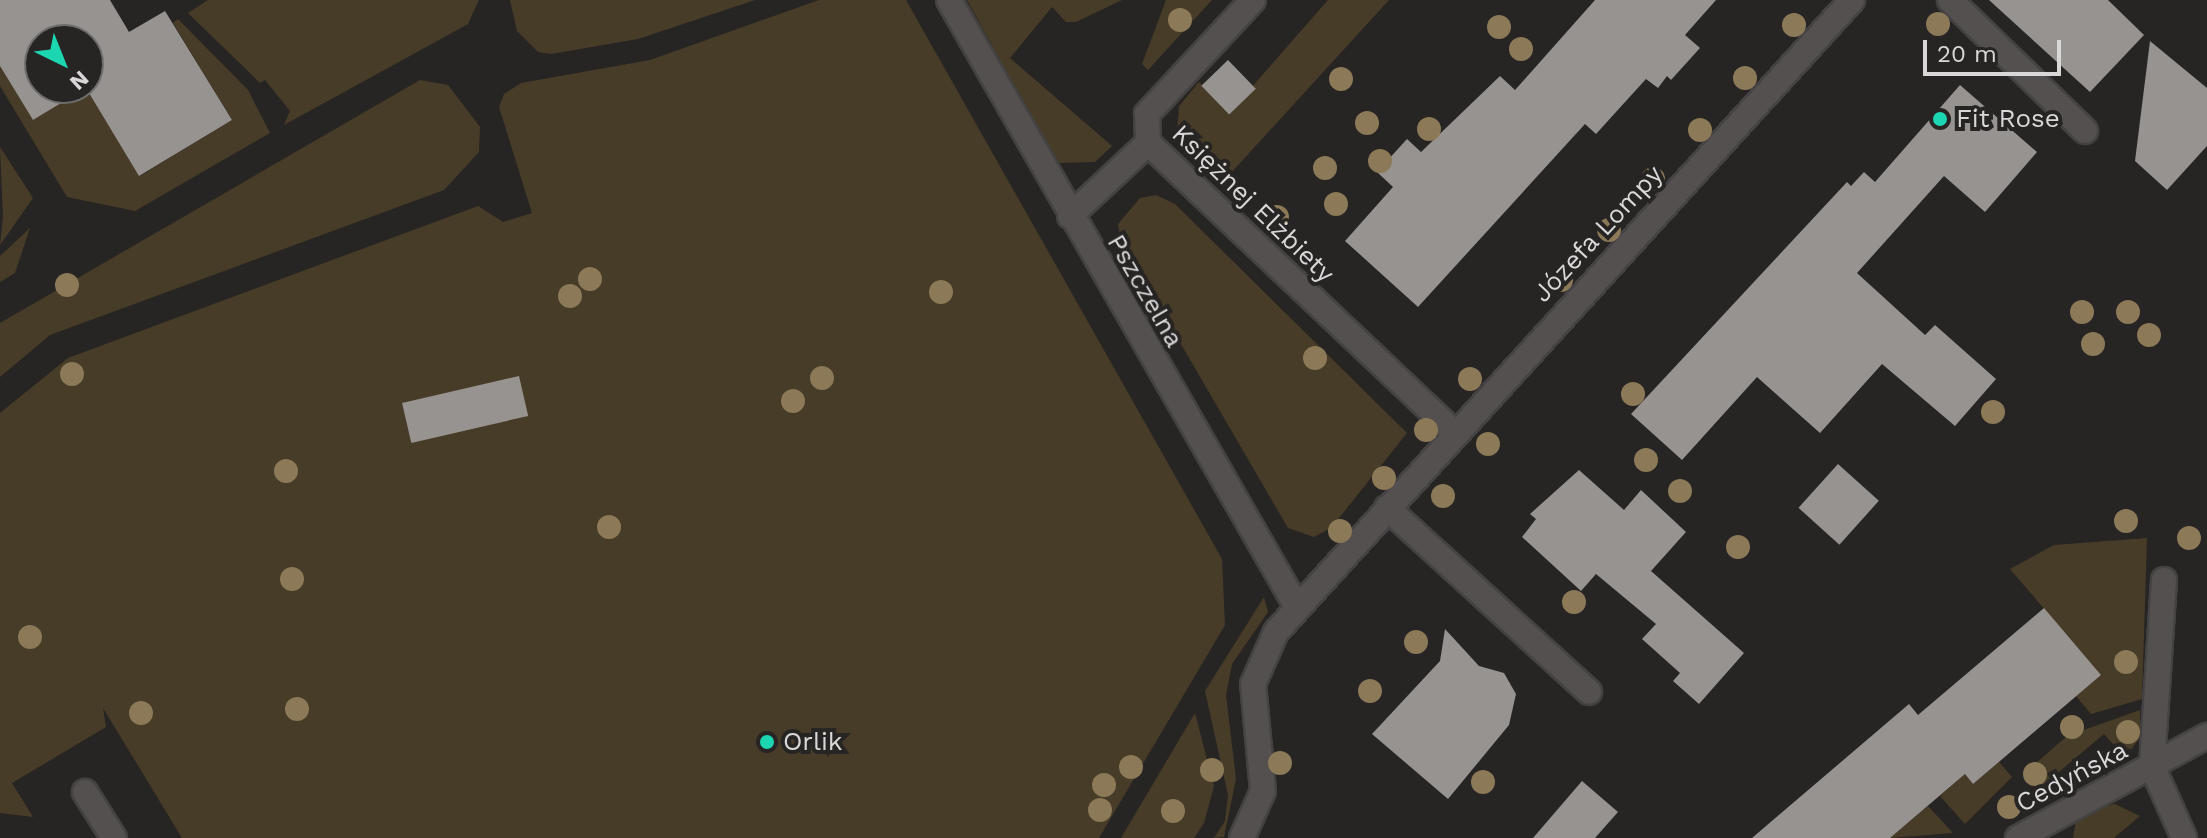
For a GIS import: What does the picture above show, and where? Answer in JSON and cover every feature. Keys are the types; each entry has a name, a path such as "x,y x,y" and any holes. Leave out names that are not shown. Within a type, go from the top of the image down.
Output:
{"street":[{"name":"Pszczelna","path":"949,0 1070,216 1297,607"},
{"name":"Księżnej Elżbiety","path":"1253,0 1147,114 1148,143 1454,432"},
{"name":"Józefa Lompy","path":"1242,838 1263,791 1253,684 1276,632 1454,432 1852,0"},
{"path":"1950,0 2085,131"},
{"path":"1070,216 1148,143"},
{"path":"1387,508 1589,692"},
{"path":"2164,580 2152,766 2184,838"},
{"name":"Cedyńska","path":"2018,838 2207,736"},
{"path":"85,792 114,838"}],"shaded area":[{"path":"208,0 479,0 468,24 284,125 290,111 265,80 260,83 188,13"},
{"path":"510,0 755,0 638,39 551,54 538,52 517,31"},
{"path":"819,0 906,0 1222,559 1225,625 1099,838 182,838 103,708 106,727 12,783 33,817 0,813 0,413 68,358 478,206 503,222 532,213 499,107 504,94 521,83 650,60"},
{"path":"967,0 1122,0 1076,22 1066,22 1052,7 1010,58 1112,146 1095,162 1057,163"},
{"path":"1166,0 1212,0 1148,70 1142,64"},
{"path":"1328,0 1389,0 1220,185 1187,153 1177,133 1179,106 1199,82 1229,113"},
{"path":"178,19 248,90 270,133 135,211 67,197 0,86 0,66 33,120 60,104 96,104 140,176 232,120 173,23"},
{"path":"420,80 448,85 480,127 479,152 444,190 50,335 0,377 0,323"},
{"path":"0,147 33,198 0,245 3,217"},
{"path":"1156,195 1175,204 1407,433 1331,528 1314,537 1288,528 1121,241 1118,224 1140,198"},
{"path":"30,228 15,273 0,282 0,256"},
{"path":"2147,538 2142,699 2091,714 2076,696 2101,675 2010,569 2054,545"},
{"path":"1264,597 1268,612 1232,664 1226,695 1236,779 1224,837 1214,838 1225,821 1228,795 1205,691"},
{"path":"2140,710 2140,738 2125,757 2104,734 2041,787 2027,771 2067,736"},
{"path":"1195,713 1214,786 1204,823 1194,838 1121,838"},
{"path":"1999,762 2012,777 1965,824 1940,796 1965,774 1973,784"},
{"path":"2115,804 2140,816 2114,838 2073,838 2077,814"},
{"path":"1928,806 1953,833 1890,838"}],"building":[{"path":"0,0 110,0 129,32 165,11 232,120 139,176 96,104 104,104 104,24 24,24 24,104 60,104 33,120 0,66"},
{"path":"1595,0 1716,0 1685,35 1700,48 1671,80 1667,76 1658,88 1646,79 1596,134 1585,124 1418,307 1345,241 1393,187 1377,172 1407,139 1421,152 1500,76 1515,90"},
{"path":"1989,0 2108,0 2144,35 2090,92"},
{"path":"2150,41 2207,88 2207,146 2167,190 2135,161"},
{"path":"1228,60 1256,89 1229,114 1201,86"},
{"path":"1960,85 2037,152 1985,212 1944,176 1857,273 1925,335 1935,325 1996,379 1955,426 1882,364 1820,433 1757,377 1682,460 1631,414 1847,182 1851,186 1864,172 1875,182"},
{"path":"519,376 528,416 411,443 402,403"},
{"path":"1838,464 1879,501 1839,545 1799,508"},
{"path":"1579,470 1624,510 1641,490 1686,532 1651,571 1744,653 1699,704 1673,681 1680,673 1642,639 1656,624 1596,574 1581,591 1522,537 1536,519 1530,514"},
{"path":"2044,608 2101,675 1973,784 1965,774 1890,838 1752,838 1909,704 1918,715"},
{"path":"1445,629 1479,666 1504,673 1516,694 1509,725 1448,799 1372,734 1440,661"},
{"path":"1582,781 1618,812 1595,838 1533,838"}],"place":[{"name":"Fit Rose","path":"1940,119"},
{"name":"Orlik","path":"767,742"}]}
